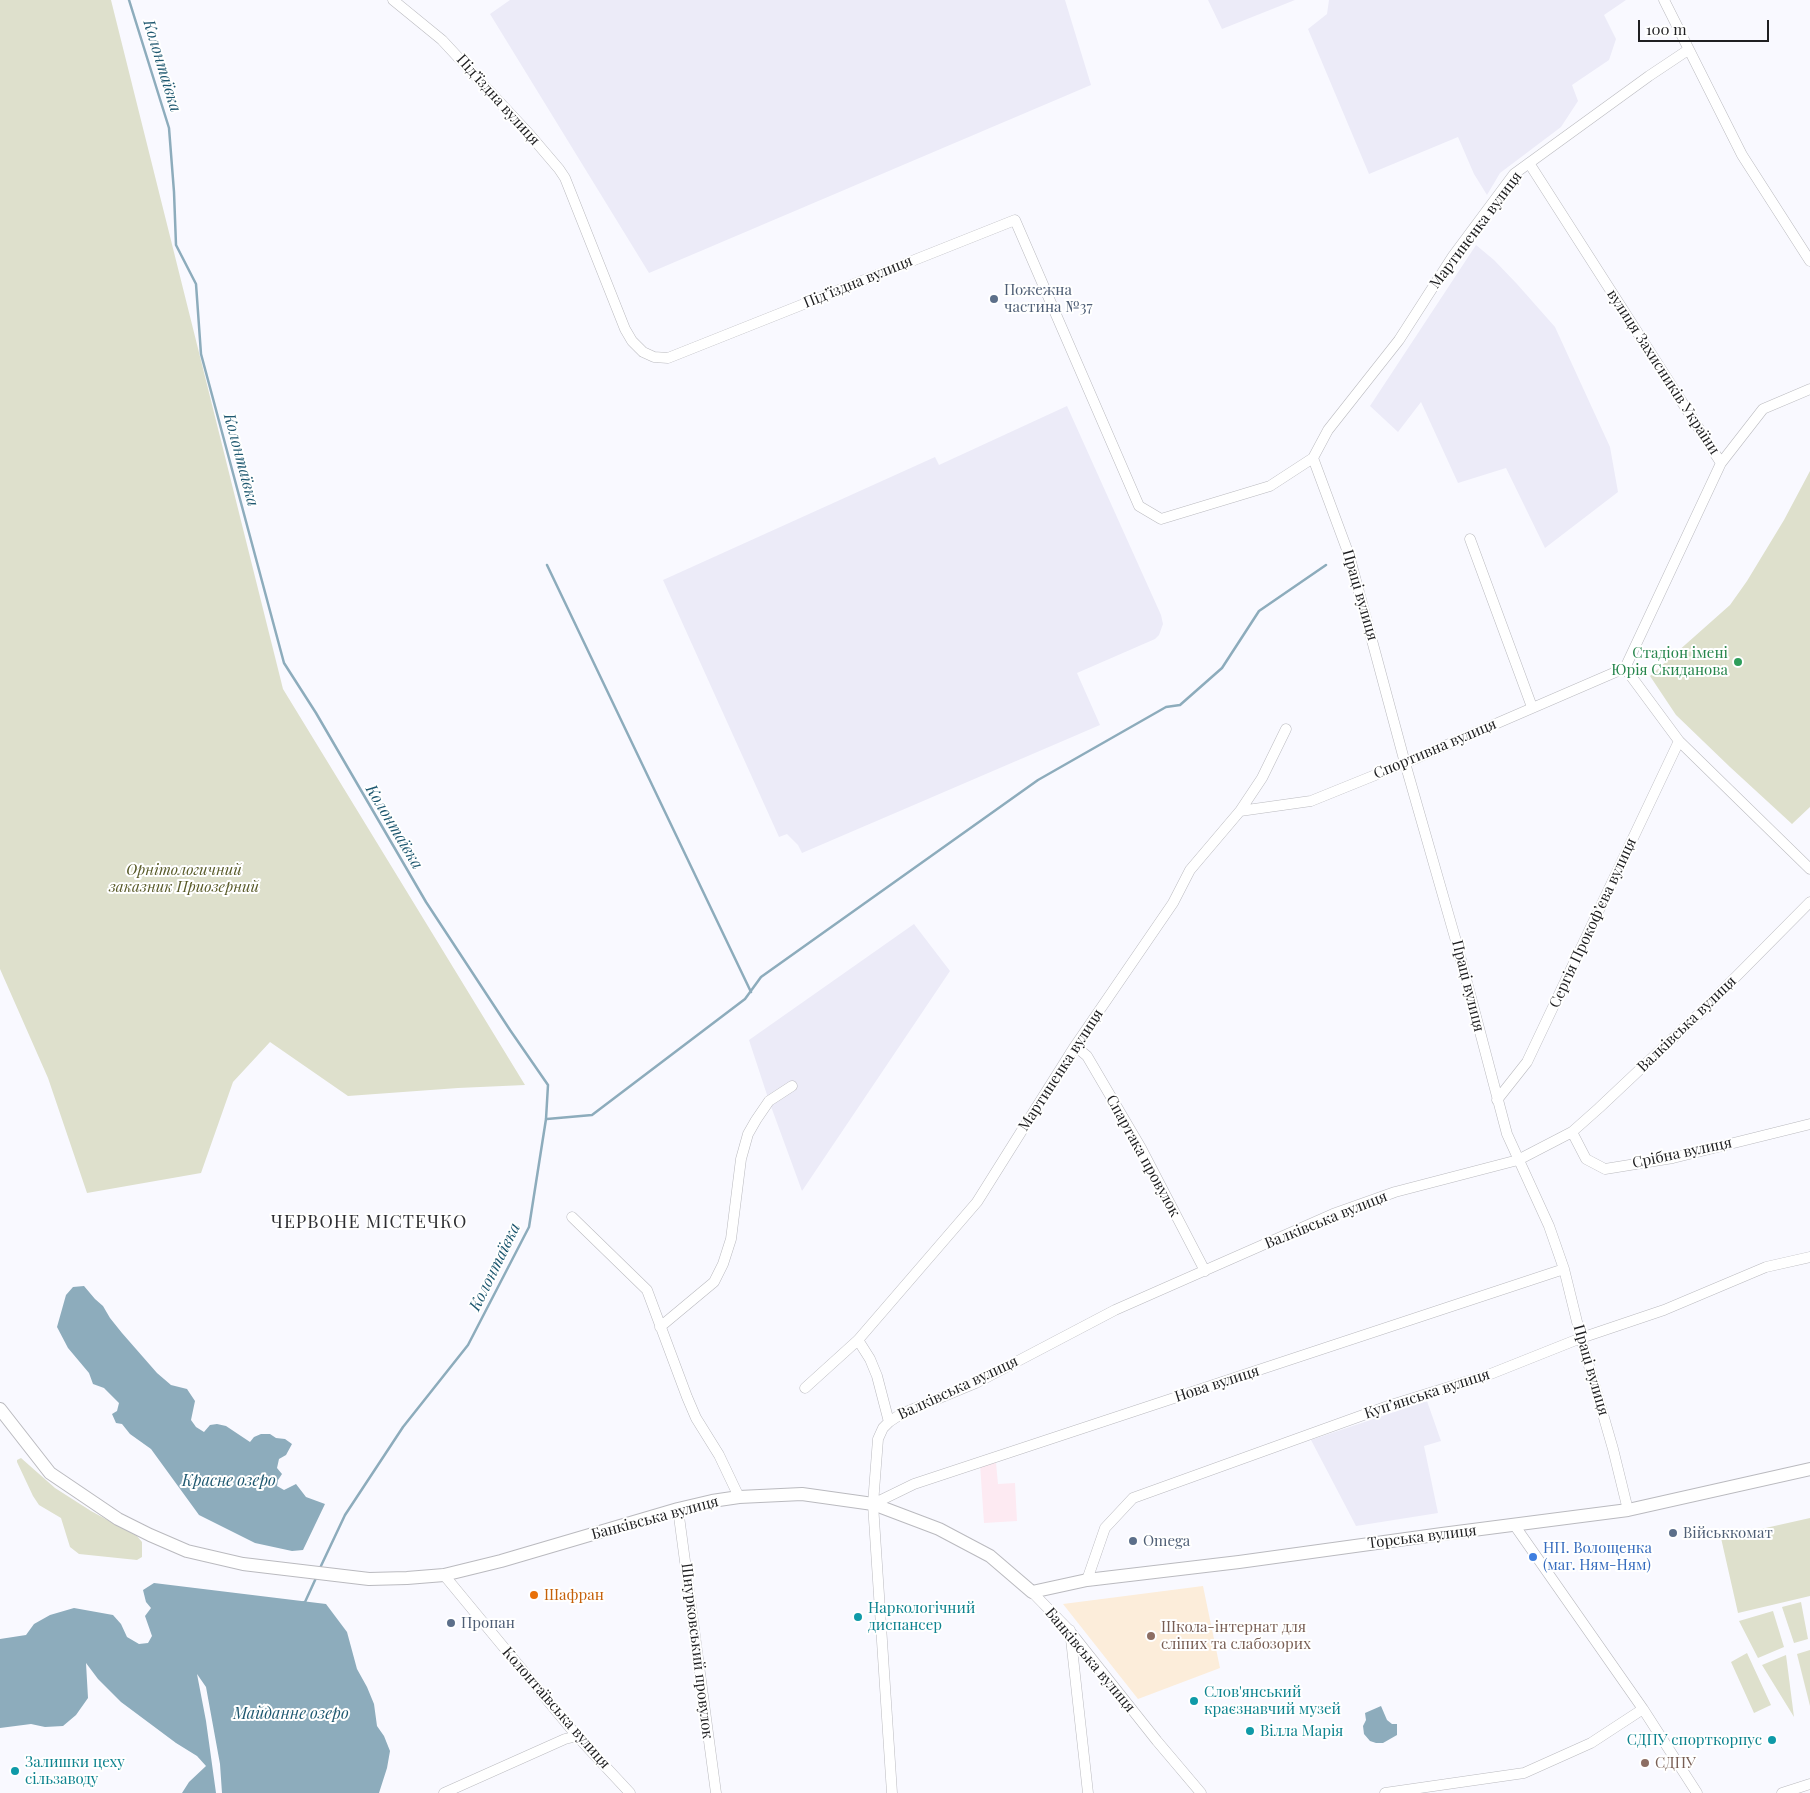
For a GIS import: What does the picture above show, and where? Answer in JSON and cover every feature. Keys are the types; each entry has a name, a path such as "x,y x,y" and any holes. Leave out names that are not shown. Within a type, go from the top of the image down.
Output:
{"main road":[{"name":"Банківська вулиця","path":"0,1409 50,1473 118,1519 187,1551 243,1564 369,1579 444,1575 501,1561 712,1500 802,1494 873,1504 939,1529 990,1556 1032,1592"},
{"name":"Торська вулиця","path":"1032,1592 1087,1580 1239,1562 1628,1510 1810,1469"}],"street":[{"name":"Під’їздна вулиця","path":"393,0 442,40 559,168 566,178 625,329 632,342 643,352 654,357 668,358 1015,220 1139,506 1161,518 1270,486 1313,458"},
{"path":"1664,0 1742,155 1810,261"},
{"name":"Мартиненка вулиця","path":"1313,458 1328,430 1399,340 1453,256 1514,174 1688,50"},
{"name":"вулиця Захисників України","path":"1529,163 1721,463 1625,668"},
{"path":"1721,463 1762,409 1810,389"},
{"name":"Праці вулиця","path":"1313,458 1350,555 1405,763 1456,940 1507,1134 1550,1226 1564,1269 1628,1510"},
{"path":"1470,539 1532,707"},
{"path":"1625,668 1679,741 1810,869"},
{"name":"Спортивна вулиця","path":"1240,811 1311,801 1405,763 1625,668"},
{"name":"Мартиненка вулиця","path":"805,1388 858,1340 977,1202 1075,1046 1173,903 1190,870 1240,811 1262,778 1286,729"},
{"name":"Сергія Прокоф’єва вулиця","path":"1497,1100 1527,1062 1679,741"},
{"name":"Валківська вулиця","path":"873,1504 878,1439 883,1428 901,1414 976,1383 1115,1310 1333,1214 1395,1192 1518,1160 1572,1132 1703,1010 1810,902"},
{"name":"Спартака провулок","path":"1075,1046 1087,1056 1141,1148 1205,1272"},
{"path":"660,1327 714,1282 723,1264 731,1240 741,1159 748,1134 769,1101 792,1086"},
{"name":"Срібна вулиця","path":"1572,1132 1586,1159 1605,1169 1673,1158 1810,1124"},
{"path":"572,1216 647,1290 675,1369 696,1418 719,1455 739,1497"},
{"name":"Куп’янська вулиця","path":"1087,1580 1105,1528 1133,1498 1391,1405 1488,1375 1581,1338 1664,1310 1766,1267 1810,1258"},
{"name":"Нова вулиця","path":"873,1504 914,1484 1564,1269"},
{"path":"858,1340 870,1359 877,1376 889,1422"},
{"path":"873,1504 892,1793"},
{"name":"Шнурковський провулок","path":"678,1509 716,1793"},
{"path":"1515,1526 1643,1709 1698,1793"},
{"name":"Колонтаївська вулиця","path":"444,1575 577,1736 630,1793"},
{"name":"Банківська вулиця","path":"1032,1592 1070,1630 1157,1741 1201,1793"},
{"path":"1070,1630 1088,1793"},
{"path":"1385,1793 1524,1773 1591,1743 1643,1709"},
{"path":"444,1793 566,1738 577,1736"},
{"path":"1782,1793 1810,1784"}],"shaded area":[{"path":"510,0 1065,0 1091,85 649,273 490,14"},
{"path":"1208,0 1295,0 1222,29"},
{"path":"1329,0 1626,0 1604,15 1616,39 1609,60 1572,85 1578,101 1561,127 1500,173 1487,195 1474,174 1458,137 1369,174 1308,29 1327,14"},
{"path":"1476,245 1494,260 1555,327 1610,447 1618,492 1545,548 1506,468 1458,483 1421,402 1398,432 1370,406"},
{"path":"1067,406 1161,615 1163,624 1159,635 1155,639 1077,673 1100,725 802,853 798,845 787,834 779,837 663,580 935,457 939,465"},
{"path":"914,924 950,971 802,1191 749,1040"},
{"path":"1427,1401 1441,1441 1424,1446 1438,1513 1356,1526 1311,1440"},
{"path":"996,1463 998,1484 1015,1483 1017,1521 984,1523 980,1464"},
{"name":"Школа-інтернат для сліпих та слабозорих","path":"1203,1586 1220,1668 1138,1699 1063,1604"}],"green space":[{"name":"Орнiтологичний заказник Приозерний","path":"0,0 111,0 283,689 525,1085 348,1096 270,1042 233,1082 201,1173 87,1193 48,1078 0,969"},
{"name":"Стадiон імені Юрія Скиданова","path":"1810,471 1810,807 1792,824 1676,715 1650,676 1730,605 1784,520"},
{"path":"21,1458 55,1488 91,1511 137,1536 142,1542 142,1557 137,1560 79,1554 70,1547 61,1518 39,1505 33,1496 17,1462"},
{"path":"1810,1518 1810,1596 1738,1613 1721,1538"},
{"path":"1801,1602 1808,1639 1794,1643 1782,1607"},
{"path":"1773,1611 1784,1647 1758,1658 1739,1621"},
{"path":"1810,1650 1810,1706 1797,1654"},
{"path":"1747,1653 1771,1705 1754,1713 1731,1662"},
{"path":"1786,1655 1794,1717 1762,1665"}],"water":[{"name":"Красне озеро","path":"84,1286 103,1306 122,1333 157,1373 171,1385 187,1389 195,1401 191,1420 196,1427 204,1432 210,1425 217,1424 226,1426 250,1442 254,1437 261,1434 270,1434 276,1438 285,1439 292,1444 286,1455 279,1459 277,1468 282,1474 277,1486 284,1490 296,1484 306,1497 325,1504 303,1550 292,1551 255,1543 199,1515 151,1449 130,1434 122,1424 116,1423 112,1414 117,1411 119,1403 104,1388 93,1384 89,1373 68,1348 57,1327 66,1295 73,1287"},
{"name":"Майданне озеро","path":"154,1583 326,1604 347,1632 357,1669 374,1704 377,1726 384,1736 390,1751 379,1793 222,1793 220,1764 206,1687 197,1674 216,1793 182,1793 189,1782 206,1766 197,1756 176,1743 121,1702 98,1679 86,1663 88,1698 76,1715 63,1726 45,1727 31,1724 0,1728 0,1639 26,1635 34,1624 50,1615 74,1608 113,1615 121,1624 127,1637 139,1644 148,1643 152,1636 145,1616 151,1608 146,1602 143,1590"},
{"path":"1381,1706 1387,1720 1392,1724 1397,1724 1397,1735 1383,1743 1376,1743 1370,1741 1364,1734 1363,1726 1366,1720 1365,1713"}],"waterway":[{"name":"Колонтаївка","path":"129,0 169,128 176,245 196,284 201,354 284,663 316,713 426,902 548,1085 546,1119 529,1227 468,1345 403,1427 345,1515 320,1568"},
{"path":"547,565 751,992"},
{"path":"547,1119 592,1115 745,999 761,977 1038,780 1166,707 1180,705 1222,668 1259,611 1326,565"},
{"name":"Колонтаївка","path":"302,1603 305,1602 316,1578"}],"place":[{"name":"Пожежна частина №37","path":"994,299"},
{"name":"Стадiон імені Юрія Скиданова","path":"1738,662"},
{"name":"Військкомат","path":"1673,1533"},
{"name":"Omega","path":"1133,1541"},
{"name":"НП. Волощенка (маг. Ням-Ням)","path":"1533,1557"},
{"name":"Шафран","path":"534,1595"},
{"name":"Наркологічний диспансер","path":"858,1617"},
{"name":"Пропан","path":"451,1623"},
{"name":"Школа-інтернат для сліпих та слабозорих","path":"1151,1636"},
{"name":"Слов'янський краєзнавчий музей","path":"1194,1701"},
{"name":"Вілла Марія","path":"1250,1731"},
{"name":"СДПУ спорткорпус","path":"1772,1740"},
{"name":"СДПУ","path":"1645,1763"},
{"name":"Залишки цеху сільзаводу","path":"15,1771"}],"district":[{"name":"ЧЕРВОНЕ МІСТЕЧКО","path":"369,1222"}]}
